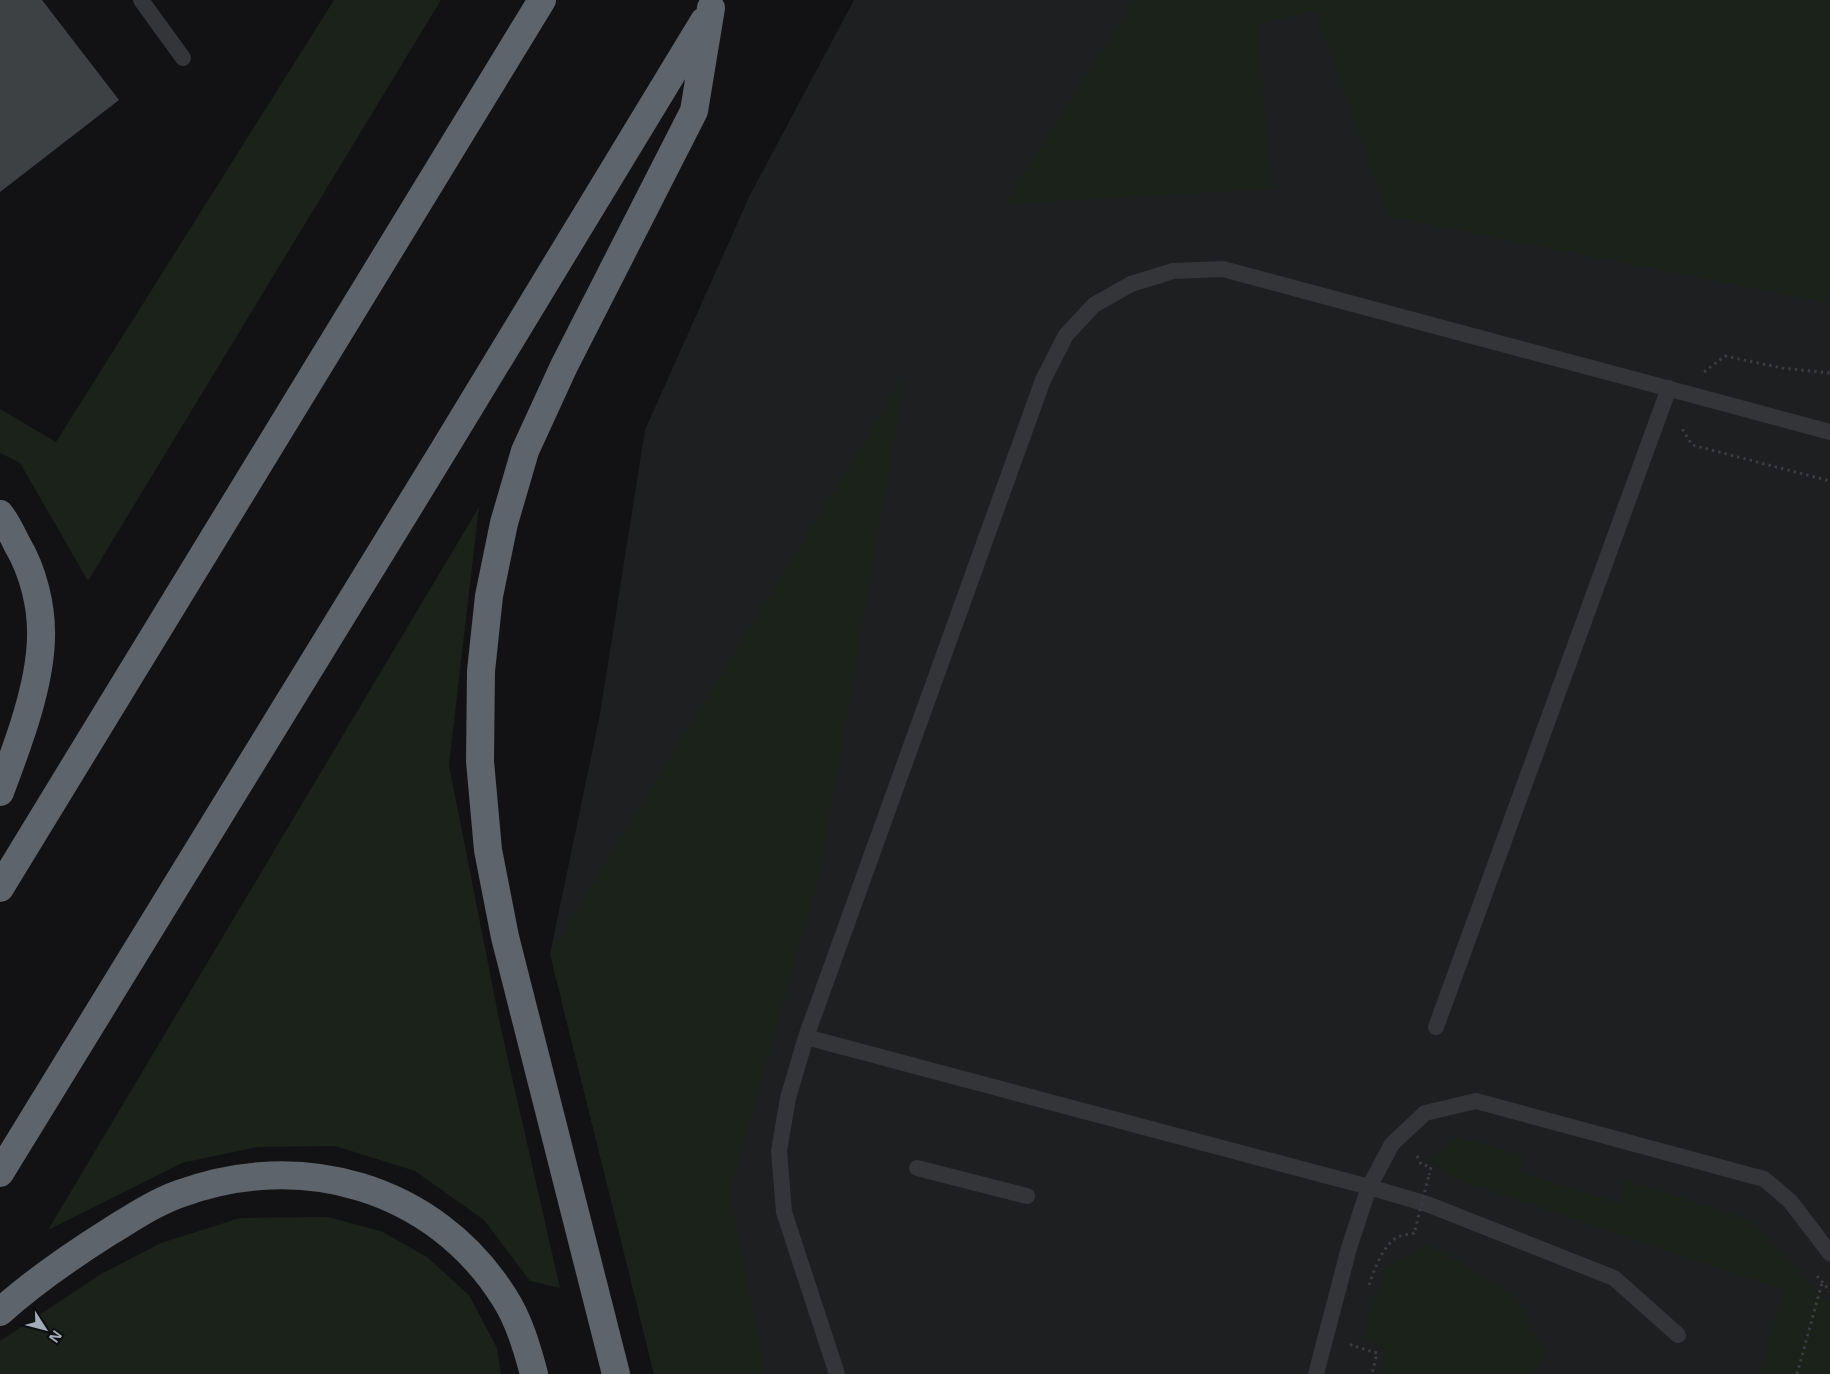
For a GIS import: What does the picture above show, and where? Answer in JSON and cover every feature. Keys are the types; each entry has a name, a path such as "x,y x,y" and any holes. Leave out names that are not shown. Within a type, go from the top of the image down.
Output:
{"highway":[{"path":"0,888 542,0"},
{"path":"0,1173 438,459 714,4"},
{"path":"616,1374 505,937 491,867 480,761 481,671 489,596 500,541 525,451 564,366 694,111 714,4"},
{"path":"0,514 25,558 37,598 42,638 36,677 21,735 0,792"},
{"path":"0,1312 76,1252 151,1206 180,1194 226,1181 273,1175 315,1177 361,1186 401,1202 442,1226 474,1256 505,1297 527,1345 534,1374"}],"lane":[{"path":"141,0 183,58"},
{"path":"837,1374 784,1212 779,1151 788,1098 806,1037 1043,380 1066,335 1094,305 1131,284 1173,271 1223,269 1830,432"},
{"path":"1436,1027 1669,388"},
{"path":"806,1037 1427,1204 1614,1278 1678,1335"},
{"path":"1316,1374 1349,1248 1369,1187 1392,1144 1425,1113 1476,1101 1764,1179 1790,1201 1830,1253"},
{"path":"917,1168 1027,1196"}],"path":[{"path":"1830,373 1782,368 1725,356 1703,372 1692,395 1683,430 1692,445 1830,481"},
{"path":"1366,1292 1375,1268 1389,1244 1398,1237 1414,1233 1431,1167 1421,1164 1416,1157 1421,1150"},
{"path":"1817,1275 1830,1290"},
{"path":"1797,1374 1822,1282"},
{"path":"1354,1336 1351,1345 1377,1353 1372,1374"}],"shaded area":[{"path":"334,0 441,0 88,581 20,463 0,453 0,409 56,442"},
{"path":"854,0 1830,0 1830,1374 654,1374 550,954 600,714 645,430 750,195"},
{"path":"1135,0 1830,0 1830,278 1826,303 1388,216 1316,11 1258,24 1271,189 1005,204"},
{"path":"905,376 820,873 730,1192 765,1374 654,1374 550,954"},
{"path":"479,507 449,765 500,1024 560,1288 530,1281 484,1220 415,1171 335,1146 257,1147 182,1163 48,1230"},
{"path":"1458,1137 1523,1155 1520,1172 1619,1203 1624,1179 1750,1220 1830,1305 1830,1374 1759,1374 1783,1290 1451,1177 1432,1160"},
{"path":"328,1217 381,1231 427,1257 469,1295 497,1348 501,1374 0,1374 0,1341 101,1274 161,1243 240,1218"},
{"path":"1429,1244 1515,1296 1546,1354 1534,1374 1379,1374 1385,1349 1363,1337 1384,1269"}],"building":[{"path":"0,0 42,0 119,100 0,192"}]}
